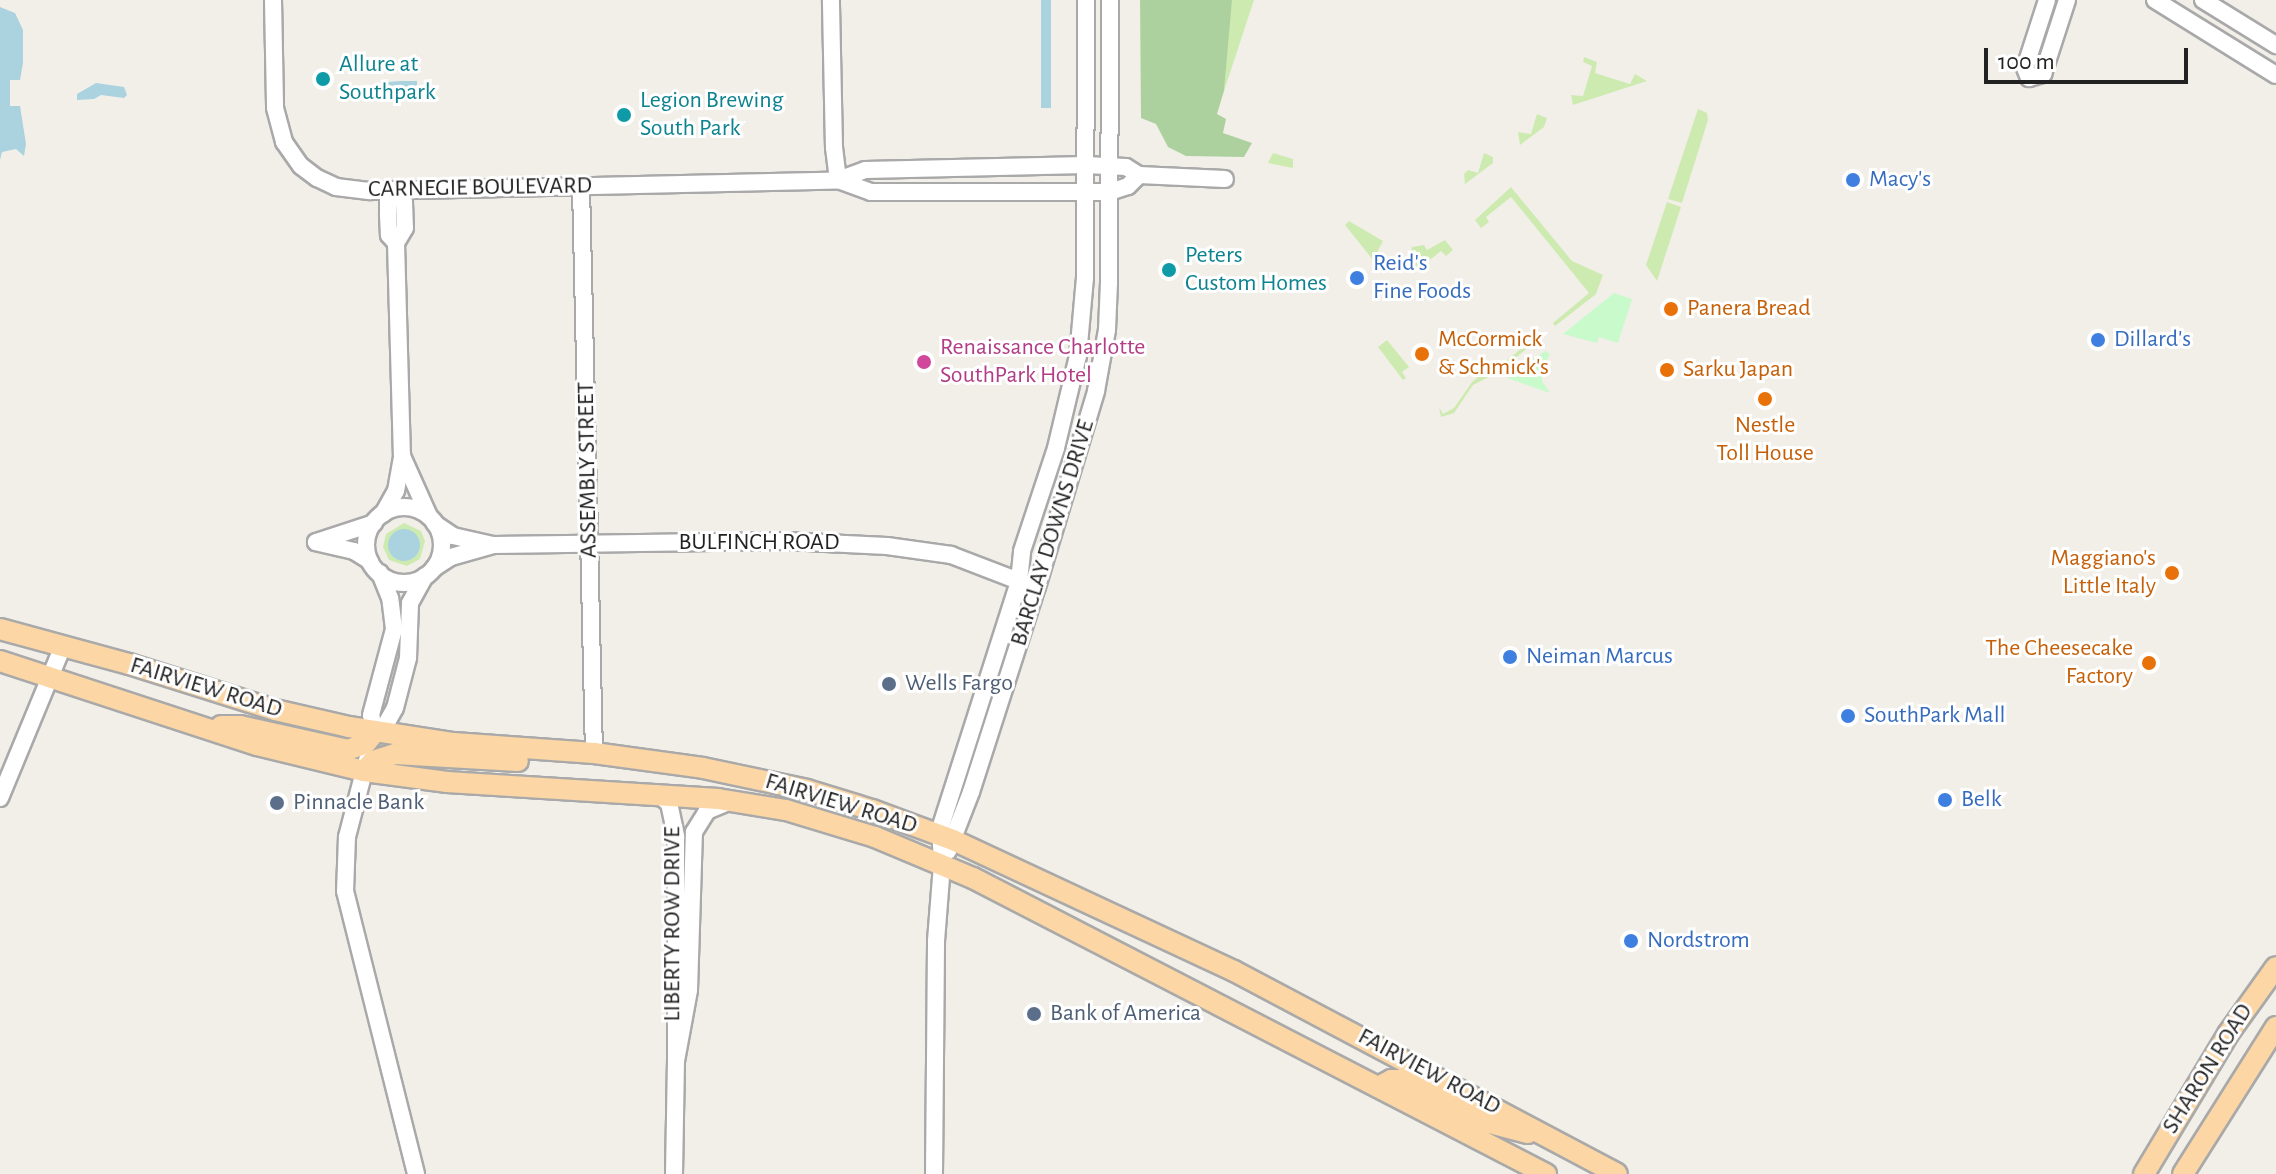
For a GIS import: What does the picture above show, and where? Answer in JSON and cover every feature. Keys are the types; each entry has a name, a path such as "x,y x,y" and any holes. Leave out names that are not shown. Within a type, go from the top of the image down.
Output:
{"main road":[{"name":"FAIRVIEW ROAD","path":"0,629 275,710 375,732 479,746 594,753 703,768 798,788 946,838 1262,985 1617,1174"},
{"name":"FAIRVIEW ROAD","path":"0,661 214,731 364,771 447,782 656,793 733,802 815,818 942,864 1546,1174"},
{"path":"214,731 223,725 233,725 348,750 366,743 375,732"},
{"path":"364,771 373,761 395,754 540,762 594,753"},
{"name":"SHARON ROAD","path":"2144,1174 2228,1034 2276,967"},
{"name":"SHARON ROAD","path":"2192,1171 2276,1027"},
{"path":"1378,1087 1391,1080 1403,1080 1490,1123 1551,1137"}],"street":[{"name":"CARNEGIE BOULEVARD","path":"273,0 278,130 288,150 309,172 336,187 395,190 838,180 865,170 1086,165 1130,168 1139,175 1225,179"},
{"path":"831,0 834,148 838,180"},
{"name":"BARCLAY DOWNS DRIVE","path":"946,838 943,814 1019,581 1022,551 1056,448 1078,356 1085,278 1086,0"},
{"name":"BARCLAY DOWNS DRIVE","path":"934,1174 936,931 946,838 1037,587 1083,439 1104,345 1109,283 1110,0"},
{"path":"2046,2 2025,68 2029,78 2043,74 2067,0"},
{"path":"2060,20 2076,0"},
{"path":"2155,0 2276,75"},
{"path":"2203,0 2276,45"},
{"path":"1110,192 1124,188 1139,175"},
{"name":"CARNEGIE BOULEVARD","path":"838,180 865,192 1110,192"},
{"name":"ASSEMBLY STREET","path":"581,186 594,753"},
{"path":"395,190 388,198 388,214 389,235 396,243 402,456 393,498 367,538 375,567 390,598 394,629 371,715 375,732 347,837 345,891 416,1174"},
{"path":"375,732 386,724 395,708 408,658 410,603 442,547 432,520 413,487 402,456"},
{"path":"429,572 399,582 354,551 322,547 316,542 407,507 432,520"},
{"name":"BULFINCH ROAD","path":"432,520 453,536 493,545 786,541 887,546 951,555 1037,587"},
{"name":"BULFINCH ROAD","path":"429,572 451,557 493,545"},
{"path":"0,798 63,646"},
{"name":"LIBERTY ROW DRIVE","path":"656,793 669,803 676,837 674,1174"},
{"name":"LIBERTY ROW DRIVE","path":"676,1061 689,990 694,832 707,811 733,802"}],"green space":[{"path":"1140,0 1232,0 1224,91 1217,114 1226,119 1223,133 1252,143 1244,157 1186,156 1168,147 1156,124 1141,118"},
{"path":"1232,0 1254,0 1224,91 1230,10"},
{"path":"1584,57 1597,62 1595,73 1630,84 1635,74 1647,81 1573,105 1571,95 1583,96 1592,66 1583,62"},
{"path":"1698,109 1707,113 1708,120 1682,203 1668,199"},
{"path":"1537,114 1547,118 1544,127 1520,145 1518,132 1531,134"},
{"path":"1273,153 1293,159 1293,168 1268,163"},
{"path":"1484,153 1493,157 1493,163 1465,184 1464,174 1468,170 1478,173"},
{"path":"1511,187 1572,261 1603,275 1596,294 1555,326 1553,323 1589,293 1511,197 1486,217 1489,222 1481,228 1475,220"},
{"path":"1667,202 1681,207 1657,281 1646,265"},
{"path":"1349,221 1383,241 1373,260 1345,225"},
{"path":"1445,240 1453,250 1446,256 1441,251 1415,272 1409,259 1412,247 1424,245 1427,250"},
{"path":"1614,293 1632,299 1618,343 1599,337 1597,343 1563,334"},
{"path":"1387,340 1409,367 1402,372 1406,378 1403,380 1378,347"},
{"path":"1528,343 1530,346 1498,372 1473,385 1454,413 1441,417 1439,407 1443,414 1454,408 1472,382 1490,367 1494,371"},
{"path":"1545,351 1550,354 1542,369 1542,381 1550,393 1507,378"},
{"path":"404,523 421,531 425,541 420,559 407,566 389,560 383,547 386,534"}],"water":[{"path":"1041,0 1051,0 1051,108 1041,108"},
{"path":"0,7 15,13 23,30 23,63 20,80 10,80 10,106 20,106 26,144 24,156 16,149 2,152 0,160"},
{"path":"417,81 417,101 411,98 389,101 388,82"},
{"path":"96,83 124,87 127,95 124,98 101,95 94,99 77,100 77,94"},
{"path":"404,529 415,534 420,545 415,556 404,561 393,556 388,545 393,534"}],"place":[{"name":"Allure at Southpark","path":"323,79"},
{"name":"Legion Brewing South Park","path":"624,115"},
{"name":"Macy's","path":"1853,180"},
{"name":"Peters Custom Homes","path":"1169,270"},
{"name":"Reid's Fine Foods","path":"1357,278"},
{"name":"Panera Bread","path":"1671,309"},
{"name":"Dillard's","path":"2098,340"},
{"name":"McCormick & Schmick's","path":"1422,354"},
{"name":"Renaissance Charlotte SouthPark Hotel","path":"924,362"},
{"name":"Sarku Japan","path":"1667,370"},
{"name":"Nestle Toll House","path":"1765,399"},
{"name":"Maggiano's Little Italy","path":"2172,573"},
{"name":"Neiman Marcus","path":"1510,657"},
{"name":"The Cheesecake Factory","path":"2149,663"},
{"name":"Wells Fargo","path":"889,684"},
{"name":"SouthPark Mall","path":"1848,716"},
{"name":"Belk","path":"1945,800"},
{"name":"Pinnacle Bank","path":"277,803"},
{"name":"Nordstrom","path":"1631,941"},
{"name":"Bank of America","path":"1034,1014"}]}
